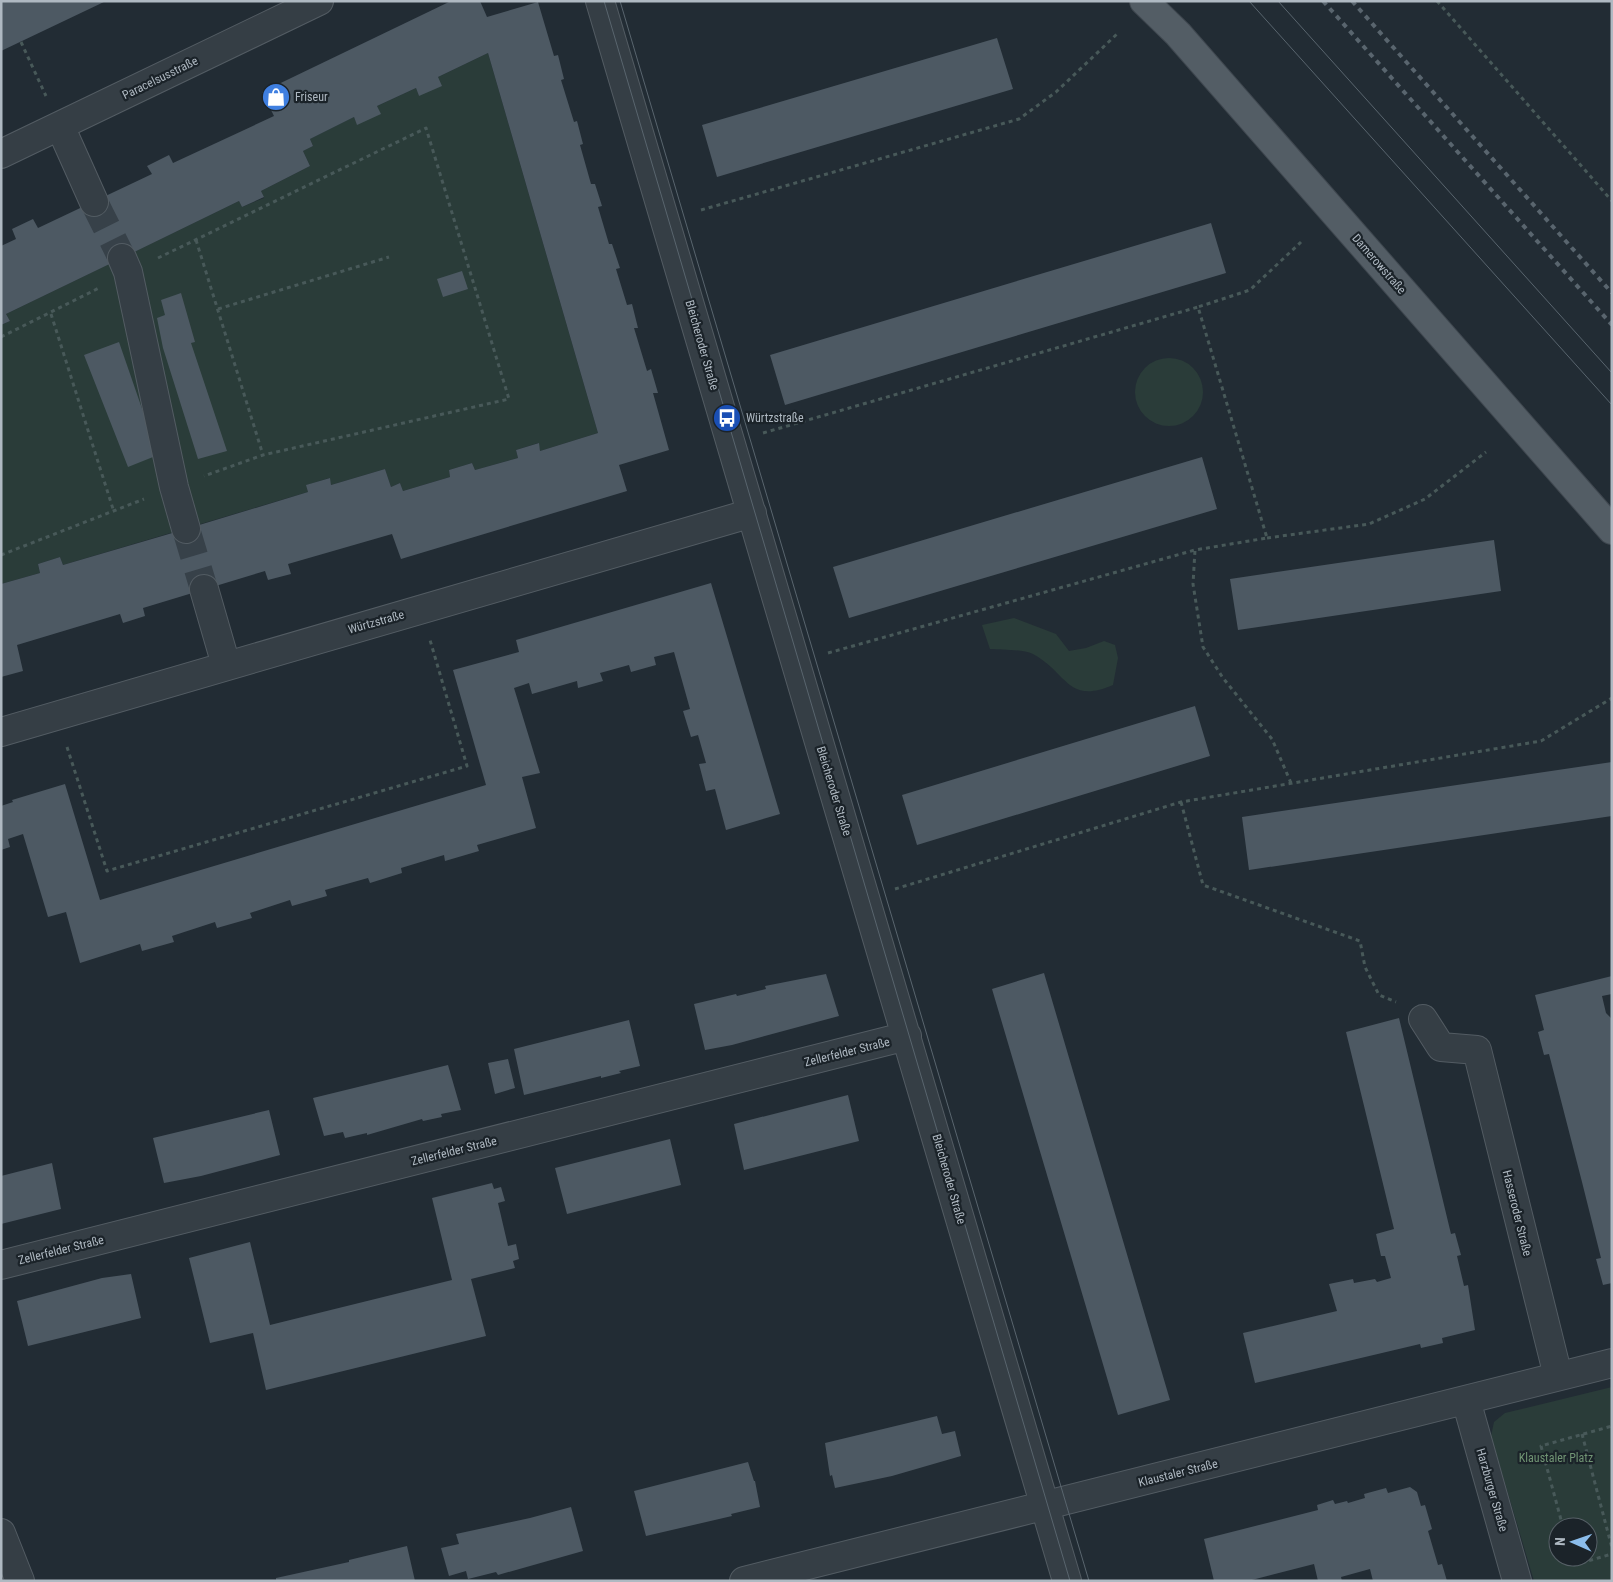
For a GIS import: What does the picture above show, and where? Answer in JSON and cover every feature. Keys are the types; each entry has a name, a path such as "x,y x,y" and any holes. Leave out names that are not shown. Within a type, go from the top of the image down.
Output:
{"main road":[{"name":"Damerowstraße","path":"1144,1 1178,34 1612,530"}],"street":[{"name":"Paracelsusstraße","path":"1,154 319,1"},
{"name":"Bleicheroder Straße","path":"604,2 752,513 1067,1581"},
{"path":"60,126 94,202"},
{"path":"125,265 174,487 186,529"},
{"name":"Würtzstraße","path":"1,732 752,513"},
{"path":"204,589 226,665"},
{"name":"Hasseroder Straße","path":"1423,1018 1441,1047 1476,1050 1558,1376"},
{"name":"Zellerfelder Straße","path":"1,1265 906,1036"},
{"name":"Klaustaler Straße","path":"744,1581 1612,1364"},
{"name":"Harzburger Straße","path":"1466,1400 1517,1581"},
{"path":"1,1533 20,1581"}],"path":[{"path":"1437,1 1612,201"},
{"path":"701,210 1019,119 1056,92 1117,34"},
{"path":"21,42 60,126"},
{"path":"1,337 51,314 125,265 196,240 426,128 509,399 263,455 174,487 1,555"},
{"path":"196,240 263,455"},
{"path":"762,433 1198,307 1250,290 1301,242"},
{"path":"218,309 388,258"},
{"path":"1198,307 1267,538"},
{"path":"51,314 114,512"},
{"path":"828,653 1195,550 1369,524 1425,499 1486,452"},
{"path":"1195,550 1193,584 1203,647 1223,678 1272,739 1291,783"},
{"path":"66,746 107,871 467,766 429,639"},
{"path":"866,898 1180,802 1541,741 1612,698"},
{"path":"1180,802 1203,885 1360,941 1365,967 1379,996 1417,1009 1423,1018"},
{"path":"1560,1517 1540,1446 1612,1426"},
{"path":"1582,1434 1612,1548"},
{"path":"1598,1558 1612,1554"}],"green space":[{"path":"488,53 598,433 540,451 538,443 516,450 518,458 475,470 472,463 449,470 450,477 403,491 400,483 391,487 385,469 331,485 329,478 307,485 308,492 63,565 60,557 38,564 40,573 1,584 1,325 10,321 6,314 239,201 242,207 264,198 261,191 310,166 303,151 313,146 310,139 354,117 357,124 380,113 377,106 416,88 419,96 438,77"},
{"path":"1162,358 1176,358 1188,363 1198,373 1203,385 1203,399 1198,411 1188,421 1176,426 1162,426 1150,421 1140,411 1135,399 1135,385 1140,373 1150,363"},
{"path":"1014,618 1056,634 1069,651 1086,648 1104,641 1115,645 1118,658 1113,685 1098,690 1086,691 1076,689 1068,684 1044,661 1033,654 1018,650 990,649 982,625"},
{"name":"Klaustaler Platz","path":"1612,1387 1612,1581 1534,1581 1491,1436 1494,1422 1505,1413"}],"building":[{"path":"1,1 106,1 1,51"},
{"path":"451,1 480,1 487,17 538,2 554,56 558,55 564,79 561,80 574,122 577,121 583,144 580,145 591,184 595,184 602,206 598,207 609,244 612,244 620,268 616,269 627,305 632,304 638,328 634,328 647,371 651,369 658,393 653,393 669,450 619,465 627,491 401,559 392,534 288,564 291,574 268,580 265,571 143,608 145,616 123,623 120,614 17,645 23,671 1,677 1,584 40,573 38,564 60,557 63,565 186,529 308,492 306,485 330,478 331,485 385,469 391,487 400,483 403,491 450,477 449,470 472,463 475,470 518,458 516,450 539,443 540,451 598,433 488,53 438,77 442,86 419,96 416,88 377,106 381,114 357,125 354,117 310,139 313,146 303,151 310,166 261,191 264,197 242,207 239,201 6,314 10,321 1,325 1,246 16,239 12,229 33,219 38,228 152,174 147,166 169,155 173,163 274,116 262,92"},
{"path":"997,38 1013,89 717,177 702,125"},
{"path":"1211,223 1226,273 785,405 770,355"},
{"path":"462,271 468,289 443,297 437,279"},
{"path":"181,293 195,342 191,343 227,451 198,459 163,348 157,318 165,315 161,300"},
{"path":"119,342 158,455 128,467 84,355"},
{"path":"1202,457 1217,509 849,618 833,567"},
{"path":"1494,540 1501,591 1238,630 1230,579"},
{"path":"711,583 780,814 726,830 715,789 706,791 699,764 706,763 698,735 691,737 683,711 690,709 674,652 654,657 656,665 631,672 629,665 600,673 603,681 578,688 577,681 532,694 529,683 514,688 540,773 522,777 536,828 477,845 479,851 445,861 444,855 401,868 402,873 370,883 368,878 325,890 327,896 292,906 290,900 250,913 252,918 217,928 215,922 172,936 174,942 142,951 140,944 80,963 66,912 48,917 23,834 8,839 10,847 1,850 1,806 13,802 12,800 65,784 100,900 486,785 453,670 519,652 516,640"},
{"path":"1195,706 1210,756 917,845 902,795"},
{"path":"1612,762 1612,816 1249,870 1242,817"},
{"path":"1044,973 1170,1400 1118,1415 992,989"},
{"path":"826,974 839,1016 732,1045 705,1050 694,1004 766,989 765,986"},
{"path":"1612,976 1612,994 1602,996 1606,1013 1612,1019 1612,1283 1603,1285 1596,1259 1601,1258 1582,1182 1549,1054 1544,1055 1538,1032 1544,1030 1535,995"},
{"path":"1399,1018 1451,1234 1455,1233 1461,1255 1457,1256 1464,1286 1468,1285 1475,1330 1442,1338 1443,1343 1421,1348 1420,1344 1255,1383 1243,1333 1337,1311 1329,1284 1353,1279 1354,1283 1375,1279 1377,1282 1391,1278 1385,1256 1381,1256 1376,1234 1394,1229 1346,1032"},
{"path":"629,1020 640,1066 601,1078 601,1076 524,1095 514,1049"},
{"path":"508,1059 515,1088 495,1094 488,1063"},
{"path":"448,1065 461,1110 441,1114 442,1117 423,1121 422,1119 367,1135 367,1133 345,1138 343,1132 324,1136 313,1098"},
{"path":"848,1095 859,1141 744,1170 734,1124"},
{"path":"269,1110 280,1155 201,1176 164,1183 153,1138"},
{"path":"670,1139 681,1185 567,1214 555,1168"},
{"path":"52,1163 61,1209 1,1224 1,1176"},
{"path":"492,1183 494,1189 501,1187 505,1201 498,1203 508,1246 516,1244 519,1259 513,1261 515,1268 471,1279 486,1336 266,1390 253,1333 210,1343 189,1258 250,1242 270,1325 452,1280 432,1198"},
{"path":"131,1274 141,1318 28,1346 17,1301 102,1278"},
{"path":"937,1416 942,1434 955,1431 961,1456 892,1476 835,1488 832,1475 830,1476 825,1443"},
{"path":"748,1462 755,1481 760,1507 731,1514 732,1516 646,1536 634,1491"},
{"path":"1410,1487 1417,1492 1421,1506 1425,1505 1432,1529 1428,1531 1438,1565 1442,1564 1447,1581 1373,1581 1370,1569 1341,1577 1342,1581 1318,1581 1314,1564 1248,1581 1214,1581 1204,1539 1318,1510 1317,1505 1333,1500 1335,1504 1347,1501 1348,1503 1365,1498 1364,1494 1386,1488 1388,1493"},
{"path":"571,1507 583,1551 498,1575 496,1572 468,1579 466,1571 449,1576 441,1548 459,1544 456,1534"},
{"path":"407,1546 415,1581 276,1581 276,1578 349,1562 349,1560"}],"tunnel":[{"path":"94,202 122,258"},
{"path":"186,529 204,589"}],"tram line":[{"path":"604,1 1070,1581"},
{"path":"620,1 1089,1581"},
{"path":"1249,1 1612,405"},
{"path":"1278,1 1612,373"}],"railway":[{"path":"1323,1 1612,325"},
{"path":"1352,1 1612,293"}],"place":[{"name":"Friseur","path":"276,97"},
{"name":"Würtzstraße","path":"727,418"}]}
